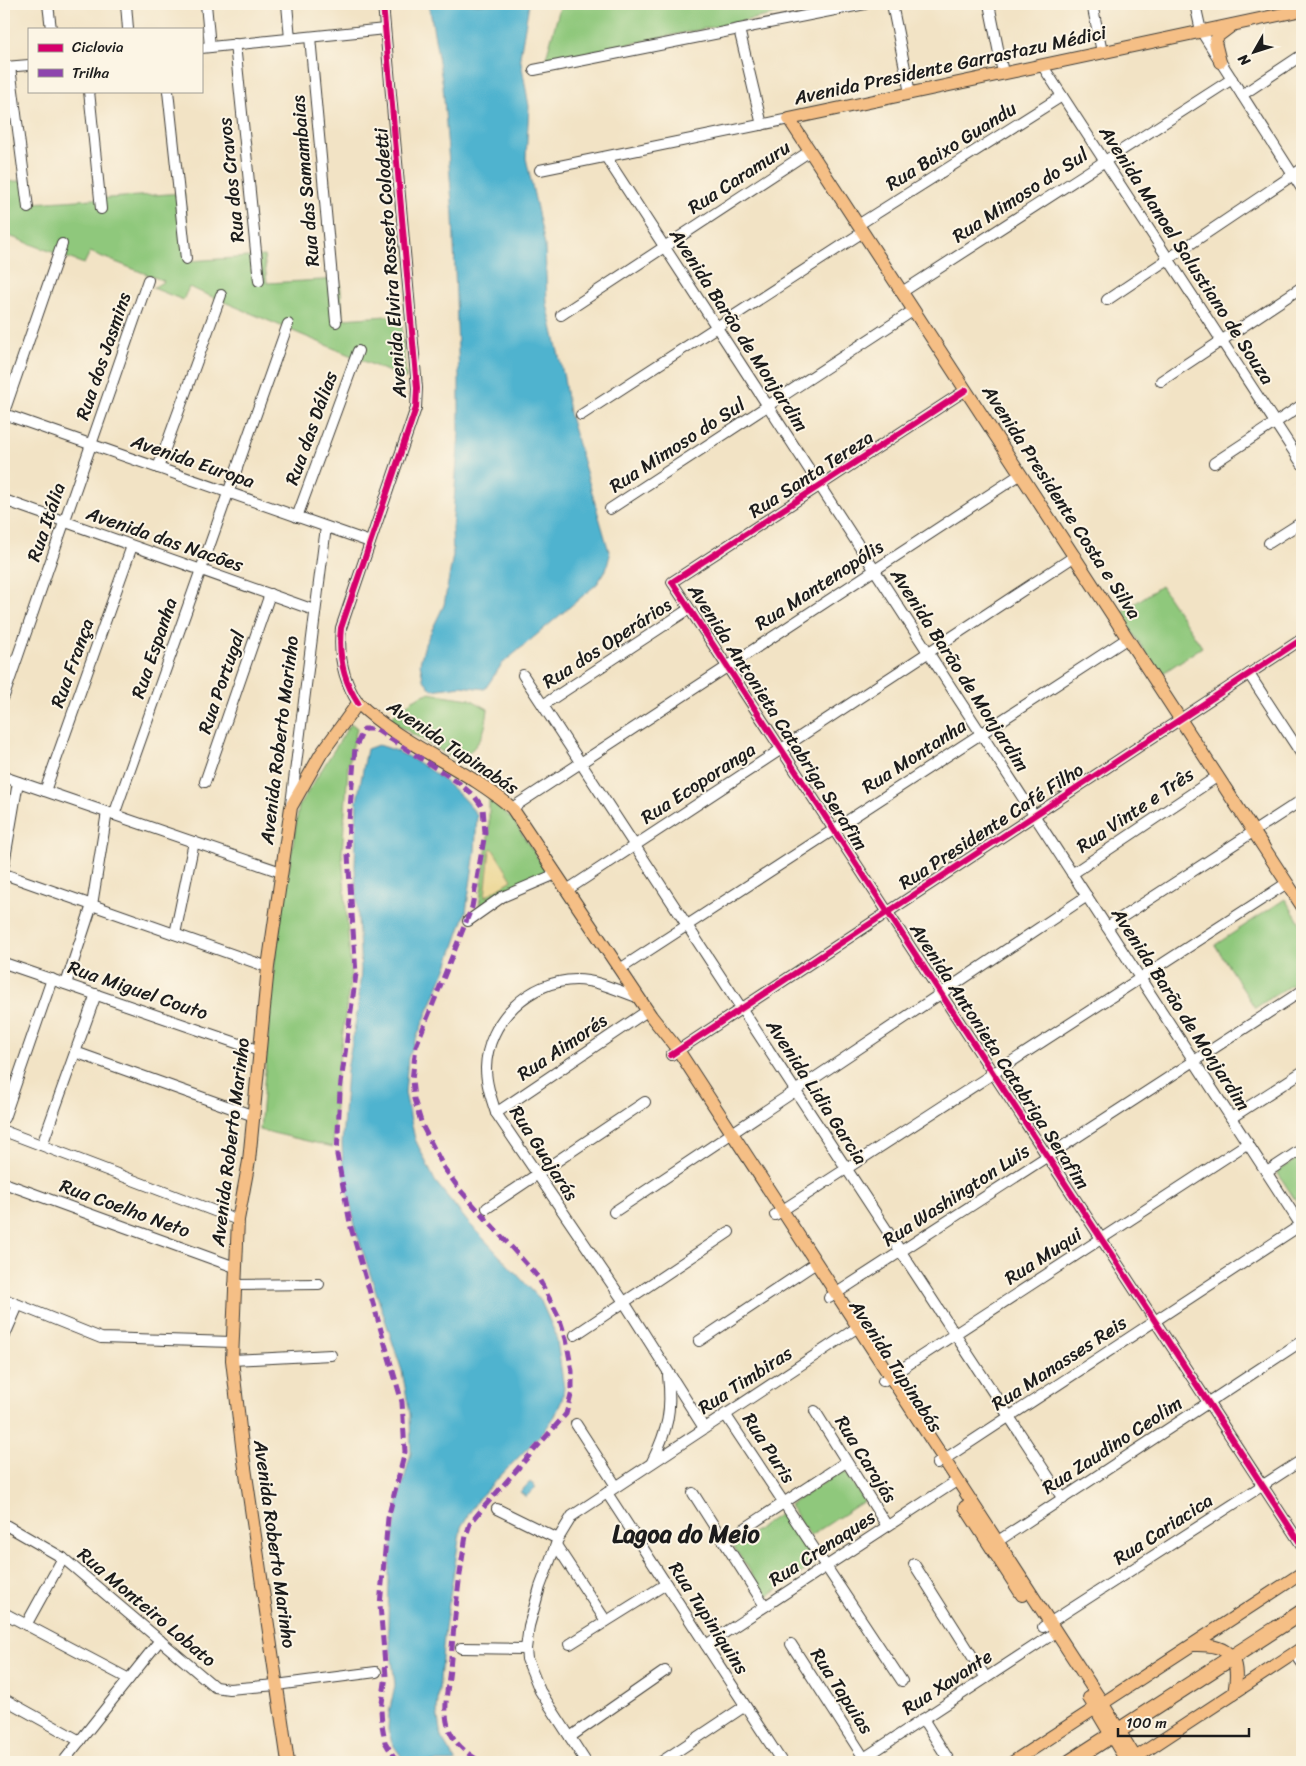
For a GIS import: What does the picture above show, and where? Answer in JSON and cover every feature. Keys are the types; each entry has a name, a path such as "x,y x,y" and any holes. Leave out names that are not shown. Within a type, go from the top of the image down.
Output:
{"highway":[{"path":"1070,1762 1302,1612"}],"main road":[{"name":"Avenida Presidente Garrastazu Médici","path":"789,119 1236,24 1297,8"},
{"path":"1220,62 1215,42 1224,30 1236,24"},
{"name":"Avenida Presidente Costa e Silva","path":"789,119 1302,906"},
{"path":"291,807 322,754 358,703"},
{"name":"Avenida Tupinabás","path":"358,703 382,723 486,787 512,808 639,998 1100,1706 1132,1761"},
{"name":"Avenida Roberto Marinho","path":"288,1762 243,1454 232,1360 232,1342 238,1220 249,1161 268,967 291,807"},
{"path":"1013,1762 1302,1573"},
{"path":"1192,1646 1212,1644 1222,1648 1233,1657 1237,1679 1234,1694"},
{"path":"1132,1761 1234,1694 1300,1655"}],"street":[{"path":"48,4 51,28"},
{"path":"126,4 128,28"},
{"path":"206,4 206,47 385,29"},
{"path":"287,4 290,39"},
{"name":"Avenida Elvira Rosseto Colodetti","path":"370,542 416,408 418,388 383,4"},
{"path":"534,70 865,4"},
{"path":"892,4 910,93"},
{"path":"989,4 1003,73"},
{"path":"1092,4 1102,52"},
{"path":"1195,4 1200,31 1242,95 1298,172 1302,189"},
{"path":"739,29 762,125"},
{"name":"Rua das Samambaias","path":"310,37 336,322"},
{"name":"Rua dos Cravos","path":"235,44 259,281"},
{"path":"1242,95 1302,55"},
{"path":"28,65 7,67 28,208"},
{"name":"Avenida Manoel Salustiano de Souza","path":"1042,65 1302,464"},
{"name":"Rua Mimoso do Sul","path":"902,292 1232,79"},
{"path":"90,92 101,209"},
{"path":"168,92 186,259"},
{"name":"Rua Baixo Guandu","path":"581,416 716,328 1062,96"},
{"name":"Avenida Presidente Garrastazu Médici","path":"540,170 789,119"},
{"name":"Rua Caramuru","path":"561,315 810,151"},
{"name":"Avenida Barão de Monjardim","path":"606,157 1302,1226"},
{"path":"1107,300 1298,172"},
{"path":"4,413 62,244"},
{"name":"Rua dos Jasmins","path":"91,444 148,280"},
{"path":"1161,381 1302,287"},
{"path":"158,468 221,295"},
{"name":"Rua Mimoso do Sul","path":"610,510 914,310"},
{"name":"Rua Espanha","path":"66,984 92,905 111,814 201,570 288,324"},
{"name":"Rua das Dálias","path":"297,517 358,351"},
{"name":"Rua Santa Tereza","path":"672,582 966,390"},
{"path":"1214,463 1302,405"},
{"name":"Avenida Europa","path":"4,413 370,542"},
{"name":"Rua Itália","path":"4,696 91,444"},
{"name":"Rua Mantenopólis","path":"512,808 1021,474"},
{"name":"Avenida das Nacões","path":"4,500 314,610"},
{"path":"1269,544 1302,522"},
{"name":"Avenida Roberto Marinho","path":"291,807 314,610 326,527"},
{"name":"Avenida Tupinabás","path":"358,703 351,693 342,668 339,642 341,628 370,542"},
{"name":"Rua França","path":"45,791 132,546"},
{"name":"Rua Ecoporanga","path":"567,890 1075,556"},
{"name":"Avenida Antonieta Catabriga Serafim","path":"672,582 1302,1546"},
{"name":"Rua Portugal","path":"205,782 270,594"},
{"name":"Rua dos Operários","path":"543,705 689,609"},
{"name":"Rua Montanha","path":"620,969 1128,638"},
{"name":"Rua Presidente Café Filho","path":"674,1052 1302,639"},
{"path":"1249,674 1302,755"},
{"name":"Avenida Lidia Garcia","path":"523,675 1063,1499"},
{"name":"Rua Vinte e Três","path":"1072,874 1218,776"},
{"path":"4,777 281,872"},
{"path":"4,864 18,782"},
{"path":"1107,927 1302,800"},
{"path":"175,934 194,842"},
{"path":"4,874 268,967"},
{"path":"468,921 502,897 556,874"},
{"path":"778,1213 1287,883"},
{"path":"614,1212 1087,896"},
{"name":"Rua Miguel Couto","path":"4,963 260,1051"},
{"path":"4,1118 52,979"},
{"name":"Rua Guajarás","path":"639,998 602,984 578,980 558,982 540,988 517,1005 498,1024 490,1045 486,1068 489,1091 496,1113 624,1302 704,1428"},
{"name":"Rua Washington Luis","path":"833,1296 1302,991"},
{"path":"42,1145 96,994"},
{"name":"Rua Aimorés","path":"496,1113 649,1014"},
{"path":"75,1052 254,1116"},
{"path":"1231,1118 1302,1072"},
{"path":"487,1208 645,1102"},
{"path":"4,1131 238,1220"},
{"name":"Rua Muqui","path":"887,1379 1248,1143"},
{"path":"1266,1172 1302,1150"},
{"name":"Rua Coelho Neto","path":"4,1183 235,1267"},
{"name":"Rua Manasses Reis","path":"941,1462 1302,1226"},
{"path":"574,1335 729,1232"},
{"path":"698,1341 813,1265"},
{"path":"234,1284 319,1284"},
{"path":"4,1300 101,1338 232,1342"},
{"path":"4,1338 18,1305"},
{"name":"Rua Timbiras","path":"651,1462 854,1329"},
{"name":"Rua Zaudino Ceolim","path":"994,1544 1302,1341"},
{"path":"232,1360 331,1355"},
{"name":"Rua Guajarás","path":"586,1762 540,1691 527,1659 526,1649 529,1626 557,1542 572,1516 651,1462 666,1432 670,1416 668,1371"},
{"name":"Rua Carajás","path":"815,1411 887,1526"},
{"name":"Rua Puris","path":"725,1414 902,1680"},
{"path":"576,1424 616,1486"},
{"name":"Rua Cariacica","path":"1050,1630 1302,1460"},
{"path":"724,1542 846,1462"},
{"name":"Rua Crenaques","path":"706,1645 954,1482"},
{"name":"Rua Tupiniquins","path":"606,1493 782,1762"},
{"path":"693,1493 766,1606"},
{"path":"497,1509 557,1542 606,1622"},
{"name":"Rua Monteiro Lobato","path":"4,1524 63,1558 215,1687 229,1689 276,1685 376,1672"},
{"path":"26,1625 63,1558"},
{"path":"914,1564 986,1678"},
{"path":"570,1644 666,1584"},
{"path":"4,1613 129,1679"},
{"name":"Rua Xavante","path":"861,1760 986,1678 1050,1630"},
{"path":"63,1762 160,1640"},
{"name":"Rua Tapuias","path":"790,1644 861,1760"},
{"path":"461,1648 526,1649"},
{"path":"570,1737 665,1671"},
{"path":"4,1699 80,1741"},
{"path":"661,1762 745,1706"},
{"path":"923,1719 950,1762"}],"green space":[{"path":"561,4 827,4 545,61"},
{"path":"31,180 33,203 184,193 189,261 264,256 267,283 340,279 343,319 401,315 406,379 189,287 183,300 153,288 164,281 90,252 84,264 4,234 4,182"},
{"path":"1161,586 1202,647 1160,675 1120,613"},
{"path":"428,693 470,699 488,709 480,739 472,750 458,761 389,720 407,704"},
{"path":"352,724 357,728 348,767 342,854 351,974 336,1083 333,1147 260,1130 275,956 299,806"},
{"path":"489,798 513,820 547,872 518,882 479,907 489,829"},
{"path":"1285,899 1302,926 1302,978 1255,1008 1215,945"},
{"path":"1302,1156 1302,1204 1299,1206 1277,1172"},
{"path":"844,1470 864,1501 810,1536 789,1505"},
{"path":"783,1512 817,1563 767,1596 733,1546"}],"sand":[{"path":"492,848 512,880 485,897 490,850"}],"water":[{"path":"429,4 529,4 520,56 529,106 526,158 545,245 547,304 564,378 569,413 610,555 606,570 597,584 502,664 485,689 461,686 432,690 423,679 420,663 425,644 444,605 453,555 452,529 459,434 459,377 453,216 443,86"},
{"path":"378,745 405,755 433,772 458,793 477,815 475,852 466,912 448,964 408,1058 405,1093 415,1139 435,1181 467,1221 540,1299 556,1335 564,1388 562,1400 555,1416 545,1430 478,1499 461,1527 445,1627 437,1711 441,1737 456,1762 405,1762 392,1743 388,1729 389,1713 395,1685 388,1627 389,1568 398,1503 411,1453 410,1414 402,1371 356,1231 343,1167 342,1143 347,1070 358,1008 361,970 355,867 357,801 367,749"},
{"path":"530,1482 536,1487 526,1497 520,1492"}],"marked path":[{"path":"397,1762 385,1742 382,1725 381,1710 386,1676 380,1605 388,1518 405,1452 402,1402 351,1228 337,1155 340,1090 356,974 348,855 349,821 355,748 364,729 375,729 459,783 475,797 483,808 485,833 472,907 416,1046 412,1080 414,1099 422,1125 444,1168 460,1190 538,1277 559,1317 566,1339 572,1371 572,1392 566,1414 483,1508 470,1524 466,1536 456,1602 446,1712 448,1726 453,1738 465,1751 481,1762"}],"cycle path":[{"path":"358,703 345,676 340,648 341,628 416,408 417,388 383,4"},
{"path":"966,390 672,582 1302,1546"},
{"path":"671,1055 1302,639"}],"district":[{"name":"Lagoa do Meio","path":"686,1534"}]}
